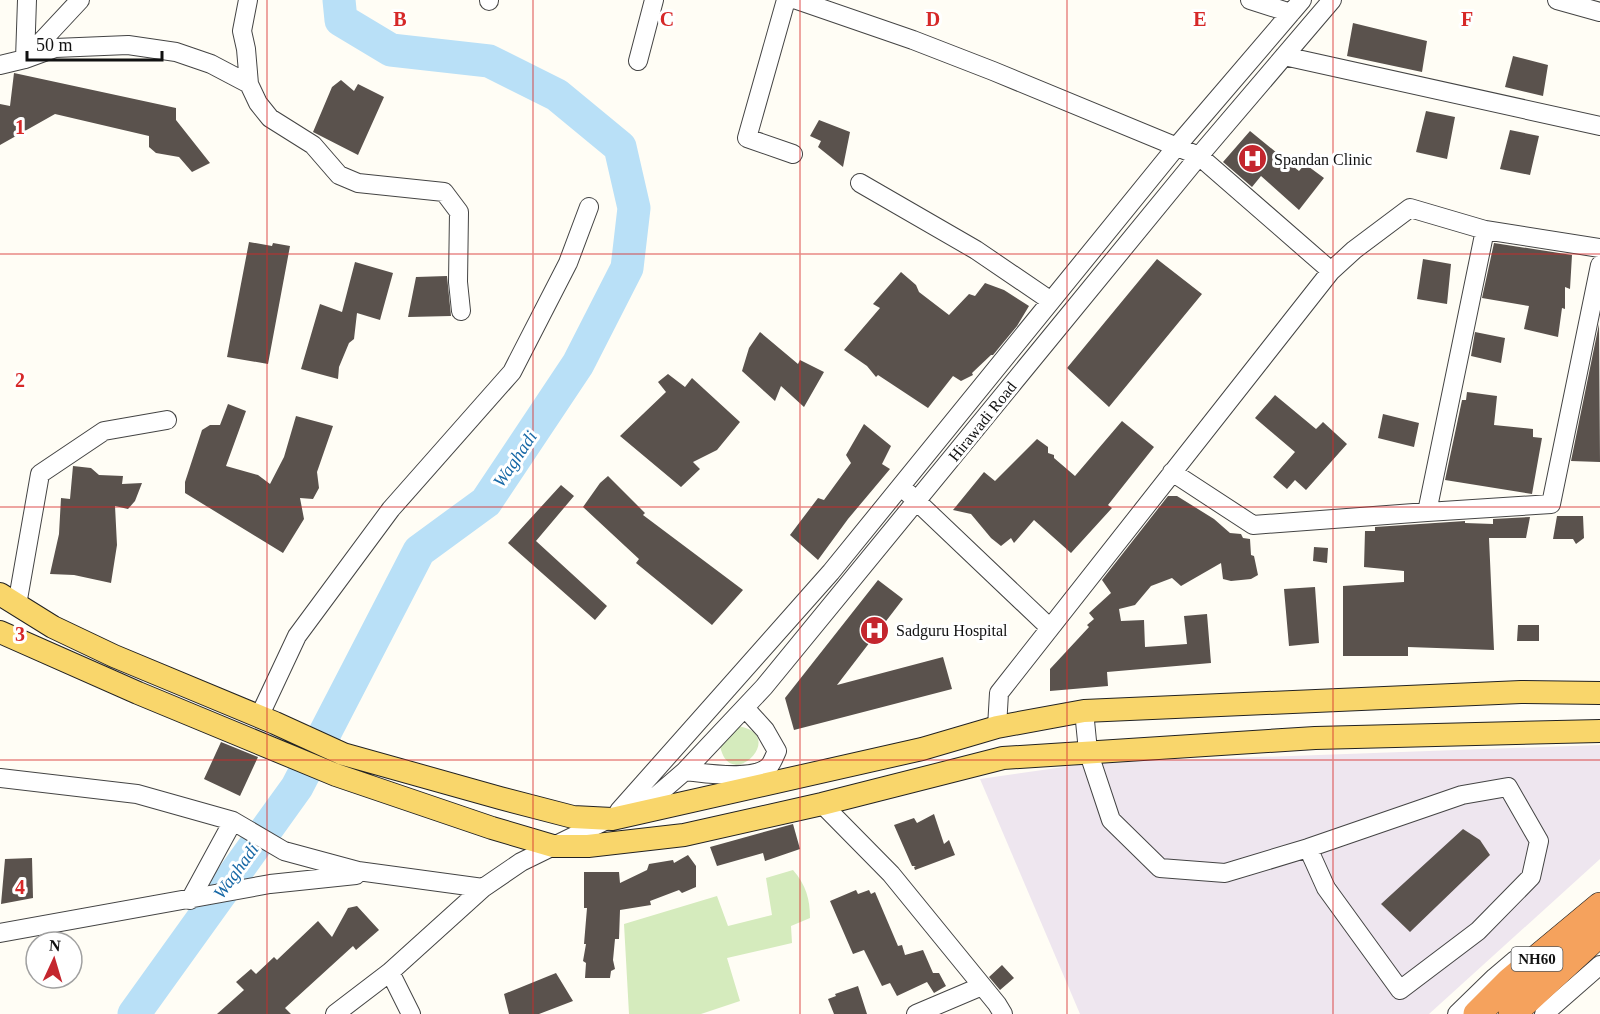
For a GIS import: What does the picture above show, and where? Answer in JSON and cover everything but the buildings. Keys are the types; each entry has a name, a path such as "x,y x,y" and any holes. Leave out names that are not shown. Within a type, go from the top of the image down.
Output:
{"highway":[{"name":"NH60","path":"1477,1014 1510,981 1600,906"},
{"name":"NH60","path":"1512,1014 1600,933"}],"main road":[{"path":"8,600 53,627 114,656 267,720 339,764 492,828 554,846 588,846 684,835 822,804 1003,758 1315,738 1600,731"},
{"path":"0,632 138,693 266,745 339,764 500,798 573,817 612,819 921,749 997,728 1084,711 1521,692 1600,693"}],"street":[{"path":"25,59 27,0"},
{"path":"25,59 80,0"},
{"path":"248,0 242,31 249,84 258,103 270,117 313,145 339,175 358,183 444,192 459,212 458,282 461,311"},
{"path":"638,61 654,0"},
{"path":"786,0 747,138 793,154"},
{"path":"797,0 983,67 1199,156 1331,271"},
{"path":"1250,0 1296,7"},
{"name":"Hirawadi Road","path":"335,1014 390,972 483,888 521,862 656,796 685,771 745,708 1199,156 1332,0"},
{"path":"1557,0 1600,12"},
{"path":"612,819 831,572 1177,146 1296,7"},
{"path":"0,65 55,48 128,45 176,51 211,64 249,84"},
{"path":"1284,56 1600,126"},
{"path":"860,183 976,250 1051,301"},
{"path":"267,720 297,636 391,509 512,372 568,263 589,207"},
{"path":"997,728 999,693 1331,271 1354,250 1410,208 1485,230 1600,248"},
{"path":"1427,512 1485,230"},
{"path":"1172,472 1253,525 1551,504 1600,264"},
{"path":"8,600 40,474 104,431 167,420"},
{"path":"900,487 917,500 1050,628"},
{"path":"685,771 726,776 752,774 770,766 777,752 765,730 745,708"},
{"path":"1084,711 1088,751 1112,820 1160,868 1225,873 1308,848 1462,795 1508,787 1539,841 1531,877 1478,931 1400,990 1326,888 1308,848"},
{"path":"0,778 136,794 233,821 284,851 358,871 483,888"},
{"path":"822,804 891,874 1003,1014"},
{"path":"196,898 233,821"},
{"path":"0,933 270,884 375,873"},
{"path":"1457,1014 1495,977 1600,893"},
{"path":"1544,1014 1600,965"},
{"path":"390,972 411,1014"},
{"path":"916,1014 982,986"}],"shaded area":[{"path":"1600,745 1600,859 1429,1014 1080,1014 980,779 1092,763"}],"green space":[{"path":"737,726 752,731 758,739 758,748 744,763 734,765 726,759 720,746"},
{"path":"793,870 806,892 810,918 791,926 792,943 727,958 740,1001 701,1014 629,1014 624,924 717,896 728,926 772,915 766,878"}],"waterway":[{"name":"Waghadi","path":"134,1014 297,787 419,551 486,502 578,364 627,268 634,208 620,147 557,95 489,61 391,50 341,20 339,0"}],"place":[{"name":"Spandan Clinic","path":"1253,159"},
{"name":"Sadguru Hospital","path":"875,630"}]}
